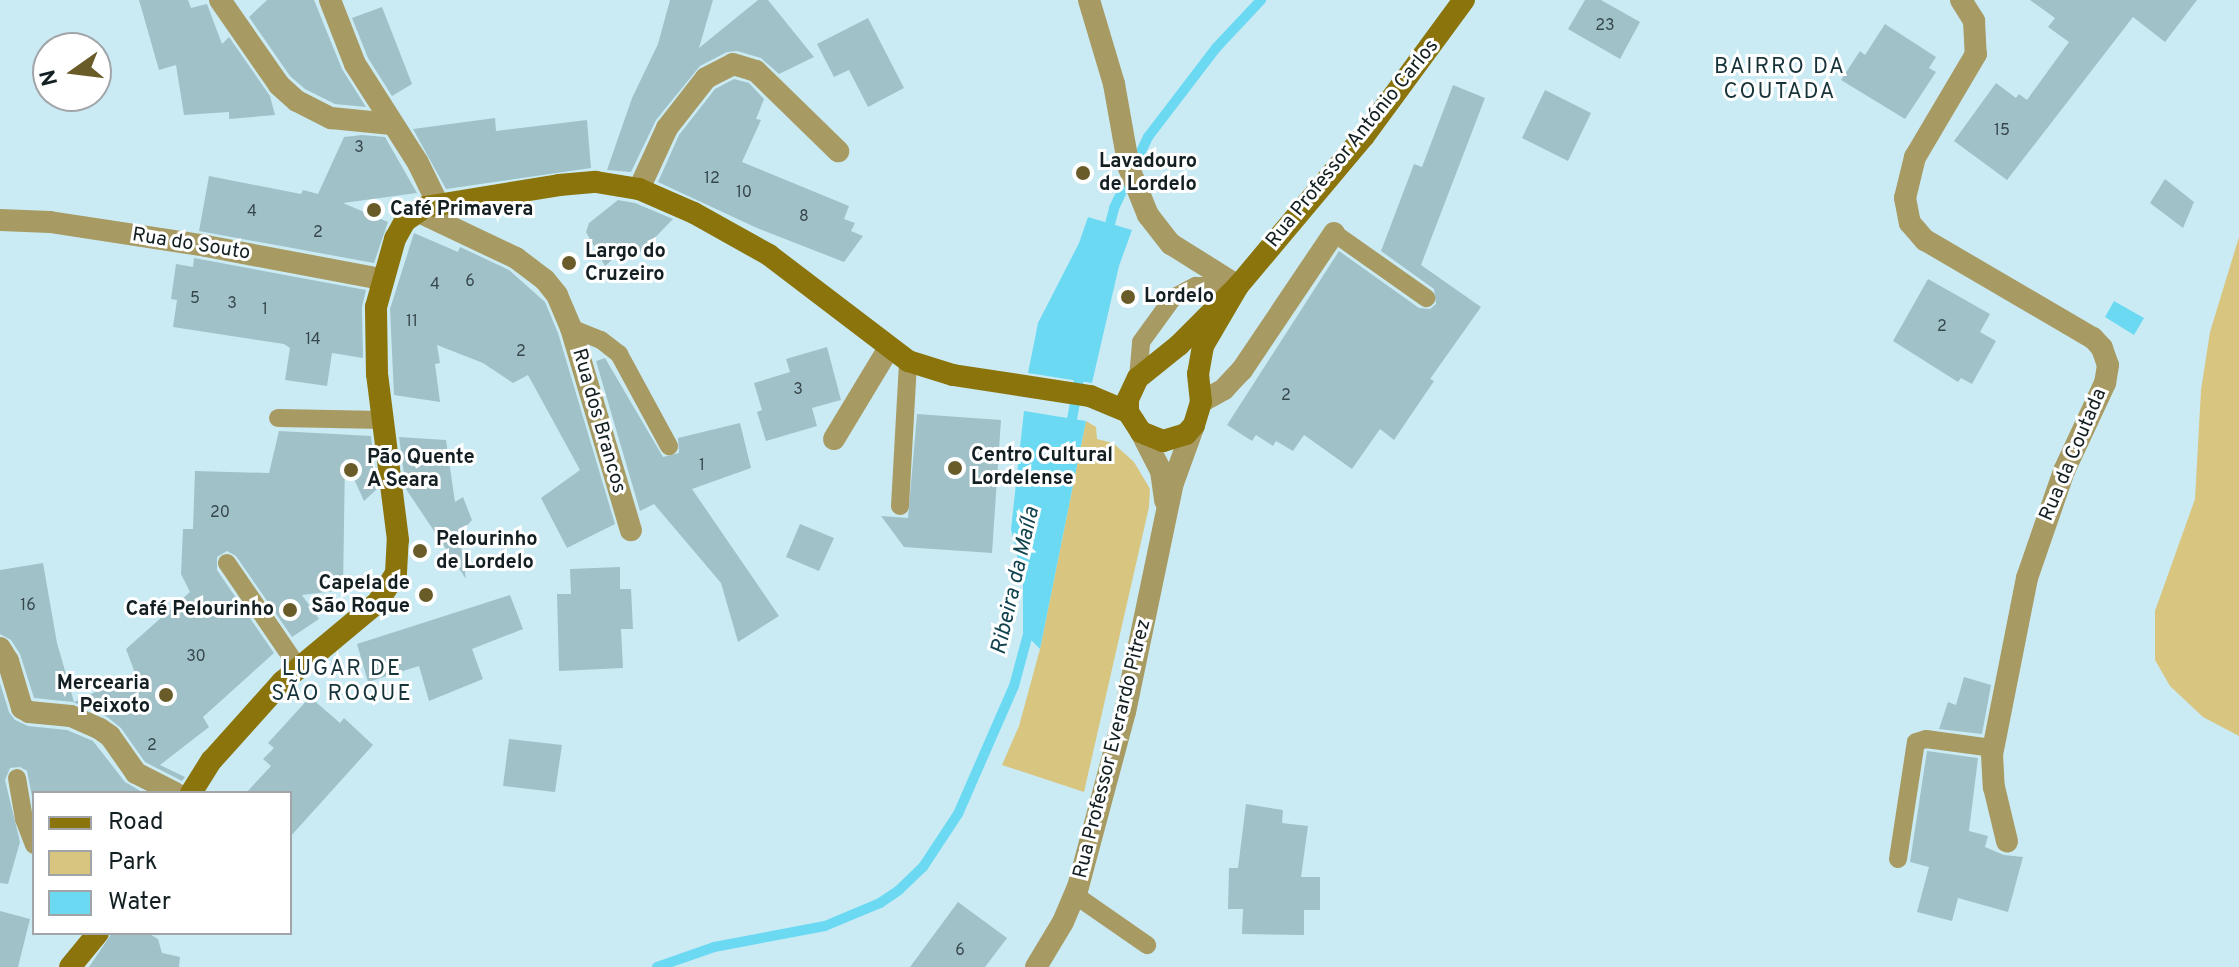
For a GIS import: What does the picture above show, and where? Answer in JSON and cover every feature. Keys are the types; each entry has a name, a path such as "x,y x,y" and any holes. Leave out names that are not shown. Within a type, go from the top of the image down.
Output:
{"main road":[{"name":"Rua Professor António Carlos","path":"1238,286 1364,136 1464,0"},
{"path":"192,791 226,742 298,667 378,602 396,573 398,540 374,341 381,279 400,228 428,207 571,184 596,182 639,189 694,213 769,255 898,355 929,370 1090,396 1128,412 1141,432 1163,441 1186,434 1194,425 1200,396 1203,346 1238,286"},
{"path":"1128,412 1139,378 1179,345 1238,286"},
{"path":"1090,396 1172,367 1192,379 1200,396"},
{"path":"70,967 94,935"}],"street":[{"path":"220,0 291,97 331,118 392,124"},
{"path":"330,0 355,64 392,124 428,207 527,265 551,287 568,320"},
{"path":"1089,0 1117,107 1129,168 1148,215 1171,244 1238,286"},
{"name":"Rua da Coutada","path":"1961,0 1974,21 1976,54 1915,157 1905,198 1910,223 1925,240 2093,338 2102,348 2108,365 2105,383 2064,471 2032,557 1991,767 2007,841"},
{"path":"639,189 667,128 706,78 733,64 756,71 838,151"},
{"name":"Rua do Souto","path":"0,220 50,222 206,246 381,279"},
{"path":"1200,396 1236,377 1334,233"},
{"name":"Rua dos Brancos","path":"568,320 631,530"},
{"path":"834,439 898,355"},
{"name":"Rua Professor Everardo Pitrez","path":"1036,967 1075,895 1114,757 1173,483 1194,425"},
{"path":"1141,432 1161,471 1165,522"},
{"path":"0,648 8,661 18,700 25,710 71,716 100,729 110,736 136,773 171,791"}],"lane":[{"path":"1334,233 1426,298"},
{"path":"1139,378 1141,342 1178,294 1196,286 1238,286"},
{"path":"568,320 619,354 669,446"},
{"path":"898,355 900,506"},
{"path":"278,418 383,420"},
{"path":"227,563 298,667"},
{"path":"1898,859 1916,742 1926,739 1993,748"},
{"path":"17,778 24,819 32,840"},
{"path":"1075,895 1147,945"}],"green space":[{"path":"2239,237 2239,736 2203,717 2170,686 2155,660 2155,611 2195,499 2201,390 2210,332"},
{"path":"1086,421 1096,427 1097,439 1113,443 1134,462 1150,489 1149,507 1084,792 1002,765 1019,726 1040,649"}],"water":[{"path":"1088,217 1132,230 1119,266 1092,383 1028,373 1038,323 1079,243"},
{"path":"2114,301 2144,318 2134,335 2105,317"},
{"path":"1024,411 1086,421 1040,649 1023,632 1023,582 1011,529"}],"building":[{"path":"139,0 188,0 191,8 207,4 222,44 229,37 270,96 275,115 229,119 229,112 184,115 176,65 159,70"},
{"path":"267,0 314,0 342,69 366,107 335,104 305,89 290,76 249,17"},
{"path":"670,0 713,0 699,48 758,0 768,0 814,57 779,74 761,58 737,51 727,52 700,66 656,120 631,172 607,170 632,98 658,44"},
{"path":"1585,0 1601,0 1640,22 1620,59 1568,29"},
{"path":"2030,0 2197,0 2165,42 2133,17 2007,180 1954,141 1996,83 2016,98 2019,94 2027,100 2069,42 2048,27 2055,18"},
{"path":"382,7 412,84 392,96 368,58 352,18"},
{"path":"868,18 904,88 868,107 849,70 834,77 817,44"},
{"path":"1885,24 1936,57 1929,68 1936,72 1905,119 1841,80 1860,51 1865,55"},
{"path":"734,79 749,83 764,99 756,119 761,120 742,162 849,206 844,219 855,223 851,231 863,236 844,262 757,228 658,182 679,135 715,89"},
{"path":"1453,85 1485,98 1421,265 1481,307 1430,379 1434,381 1394,440 1380,429 1352,469 1304,435 1293,451 1276,441 1273,446 1256,435 1252,441 1227,425 1339,251 1419,308 1430,309 1436,304 1434,289 1381,251 1414,164 1422,167"},
{"path":"1545,90 1591,113 1568,161 1522,138"},
{"path":"495,118 496,131 587,120 591,168 446,189 413,129"},
{"path":"344,137 385,137 417,193 343,203 388,222 374,263 199,231 209,176 301,194 303,190 318,194"},
{"path":"2165,179 2194,202 2183,228 2150,203"},
{"path":"618,200 635,203 673,219 641,252 631,243 605,266 586,232 589,223"},
{"path":"414,233 458,252 460,247 509,270 545,302 558,333 615,524 567,548 541,498 580,470 528,375 513,383 483,363 437,345 440,363 435,364 440,402 394,395 390,309"},
{"path":"194,258 366,290 362,307 363,358 332,353 327,386 285,380 290,348 284,344 173,327 177,300 171,299 176,264 193,267"},
{"path":"1928,279 1990,314 1980,332 1996,341 1972,384 1961,378 1958,382 1893,341"},
{"path":"827,347 841,400 812,408 817,426 766,441 757,412 762,410 754,383 790,372 786,359"},
{"path":"605,358 663,457 679,453 678,438 740,423 751,468 692,489 779,616 738,642 721,583 654,504 640,511 596,361"},
{"name":"Centro Cultural Lordelense","path":"917,414 1001,420 992,553 904,547 881,516 908,518"},
{"path":"279,431 371,436 377,489 364,501 345,459 343,590 302,595 319,619 292,637 236,556 227,551 217,557 217,570 274,653 203,717 209,727 160,765 185,777 182,781 145,762 121,728 106,716 73,702 34,698 20,654 11,640 0,634 0,570 43,563 57,643 74,702 135,673 126,649 190,592 181,574 183,529 193,529 195,471 269,473"},
{"path":"399,437 446,440 455,502 463,497 472,520 459,534 466,579 406,489"},
{"path":"800,524 834,538 819,571 786,557"},
{"path":"620,567 620,589 631,589 633,629 621,629 623,668 559,671 557,594 571,594 570,569"},
{"path":"510,595 523,629 472,649 483,679 429,701 419,666 368,682 357,644"},
{"path":"1964,677 1991,685 1982,734 1939,729 1948,702 1956,705"},
{"path":"0,683 9,712 15,720 28,726 67,730 93,741 125,782 141,791 32,791 32,796 27,771 20,767 10,768 5,780 20,842 8,884 0,883"},
{"path":"310,697 340,723 344,718 373,745 292,835 292,791 248,791 271,766 263,759 274,748 268,743"},
{"path":"509,739 562,745 555,792 503,786"},
{"path":"1927,751 1978,758 1969,831 1988,836 1985,847 2004,855 2023,857 2008,912 1958,898 1952,921 1917,912 1929,867 1910,862"},
{"path":"1246,804 1283,810 1282,823 1308,826 1301,877 1320,877 1320,910 1304,910 1304,935 1242,934 1243,909 1228,909 1229,868 1238,868"},
{"path":"958,902 1007,938 985,967 910,967"},
{"path":"0,911 30,919 18,967 0,967"},
{"path":"111,935 151,935 158,939 162,953 180,957 179,967 89,967"}],"waterway":[{"name":"Ribeira da Maíla","path":"1107,235 1114,208 1148,137 1216,48 1261,0"},
{"name":"Ribeira da Maíla","path":"1070,431 1081,368"},
{"name":"Ribeira da Maíla","path":"657,967 714,947 825,926 880,903 899,890 923,867 958,814 1014,686 1031,623"}],"place":[{"name":"Lavadouro de Lordelo","path":"1083,173"},
{"name":"Café Primavera","path":"374,210"},
{"name":"Largo do Cruzeiro","path":"569,263"},
{"name":"Lordelo","path":"1128,297"},
{"name":"Centro Cultural Lordelense","path":"955,468"},
{"name":"Pão Quente A Seara","path":"351,470"},
{"name":"Pelourinho de Lordelo","path":"420,551"},
{"name":"Capela de São Roque","path":"426,595"},
{"name":"Café Pelourinho","path":"290,610"},
{"name":"Mercearia Peixoto","path":"166,695"}],"district":[{"name":"BAIRRO DA COUTADA","path":"1780,80"},
{"name":"LUGAR DE SÃO ROQUE","path":"342,682"}]}
